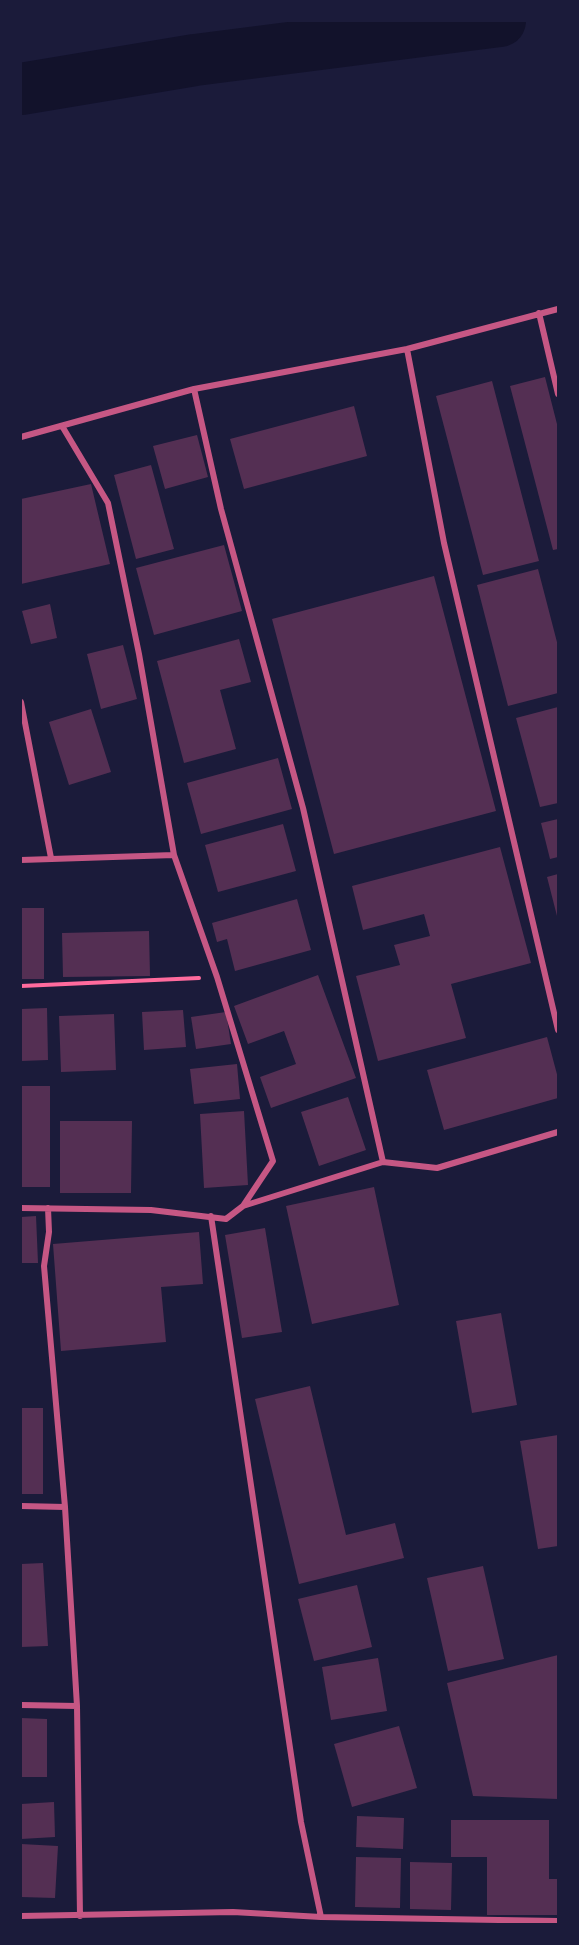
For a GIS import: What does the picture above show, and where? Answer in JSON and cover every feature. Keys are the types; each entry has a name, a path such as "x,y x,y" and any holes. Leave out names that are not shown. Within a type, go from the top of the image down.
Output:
{"street":[{"path":"21,437 194,389 407,349 558,309"},
{"path":"539,313 558,394"},
{"path":"407,349 444,543 558,1030"},
{"path":"194,389 221,509 303,808 383,1162"},
{"path":"21,1208 151,1210 226,1219 243,1206 273,1161 217,977 174,855 140,654 108,503 62,426"},
{"path":"21,702 51,858"},
{"path":"21,860 174,855"},
{"path":"243,1206 383,1162 437,1168 558,1132"},
{"path":"48,1208 49,1232 44,1266 65,1507 77,1706 81,1916"},
{"path":"211,1216 301,1822 321,1917"},
{"path":"21,1506 65,1507"},
{"path":"21,1706 77,1706"},
{"path":"21,1916 233,1912 321,1917 558,1921"}],"path":[{"path":"21,986 217,977"}],"building":[{"path":"545,377 558,428 558,549 553,550 510,386"},
{"path":"492,381 539,561 483,575 436,396"},
{"path":"354,406 367,456 244,489 230,439"},
{"path":"197,435 208,477 165,489 153,446"},
{"path":"151,465 174,549 136,559 114,475"},
{"path":"91,484 110,564 21,584 21,499"},
{"path":"224,545 242,611 154,635 136,568"},
{"path":"538,569 558,646 558,693 508,706 477,585"},
{"path":"434,576 496,811 334,854 272,619"},
{"path":"50,604 57,638 31,644 22,611"},
{"path":"239,639 251,682 220,690 236,749 184,763 157,661"},
{"path":"123,645 137,699 101,709 87,654"},
{"path":"558,707 558,803 540,807 516,718"},
{"path":"91,709 111,772 69,785 49,722"},
{"path":"278,758 292,809 201,834 187,783"},
{"path":"558,819 558,857 550,859 541,823"},
{"path":"283,824 296,871 218,892 205,845"},
{"path":"500,847 531,963 451,984 466,1038 378,1061 356,976 400,965 394,945 430,936 424,914 363,930 352,886"},
{"path":"558,874 558,915 557,916 547,877"},
{"path":"297,899 311,950 235,971 227,939 217,942 212,923"},
{"path":"21,908 44,908 44,979 21,979"},
{"path":"149,931 150,976 63,977 62,933"},
{"path":"318,975 356,1078 271,1108 260,1077 296,1064 284,1031 248,1044 234,1006"},
{"path":"47,1008 48,1060 21,1061 21,1009"},
{"path":"183,1010 186,1047 144,1050 142,1012"},
{"path":"226,1012 231,1044 196,1049 191,1017"},
{"path":"114,1014 116,1070 61,1072 59,1016"},
{"path":"547,1037 558,1078 558,1098 444,1130 427,1070"},
{"path":"237,1064 240,1099 194,1104 190,1069"},
{"path":"21,1086 50,1086 50,1187 21,1187"},
{"path":"348,1097 366,1150 319,1166 301,1112"},
{"path":"244,1111 248,1185 204,1188 200,1114"},
{"path":"60,1121 132,1121 131,1193 60,1193"},
{"path":"374,1187 399,1305 312,1324 286,1206"},
{"path":"36,1216 38,1263 21,1263 21,1217"},
{"path":"265,1228 282,1332 242,1338 225,1235"},
{"path":"199,1232 203,1284 161,1287 166,1342 61,1351 53,1244"},
{"path":"501,1313 517,1405 472,1413 456,1321"},
{"path":"310,1386 346,1535 395,1523 404,1558 299,1584 255,1399"},
{"path":"21,1408 43,1408 43,1494 21,1494"},
{"path":"558,1435 558,1546 538,1549 520,1441"},
{"path":"43,1563 48,1646 21,1647 21,1564"},
{"path":"483,1566 504,1659 448,1671 427,1578"},
{"path":"357,1585 372,1647 314,1661 298,1599"},
{"path":"558,1655 558,1799 473,1796 447,1683"},
{"path":"378,1658 387,1711 331,1720 322,1667"},
{"path":"21,1718 47,1719 47,1777 21,1777"},
{"path":"399,1726 417,1788 352,1807 334,1744"},
{"path":"54,1802 55,1837 21,1839 21,1804"},
{"path":"357,1816 404,1818 403,1849 356,1847"},
{"path":"451,1820 549,1820 549,1879 558,1879 558,1915 487,1915 487,1857 451,1857"},
{"path":"21,1844 58,1846 55,1898 21,1897"},
{"path":"356,1857 401,1858 400,1908 355,1907"},
{"path":"410,1862 452,1863 451,1910 410,1909"}],"waterway":[{"path":"21,89 195,60 500,21"}]}
